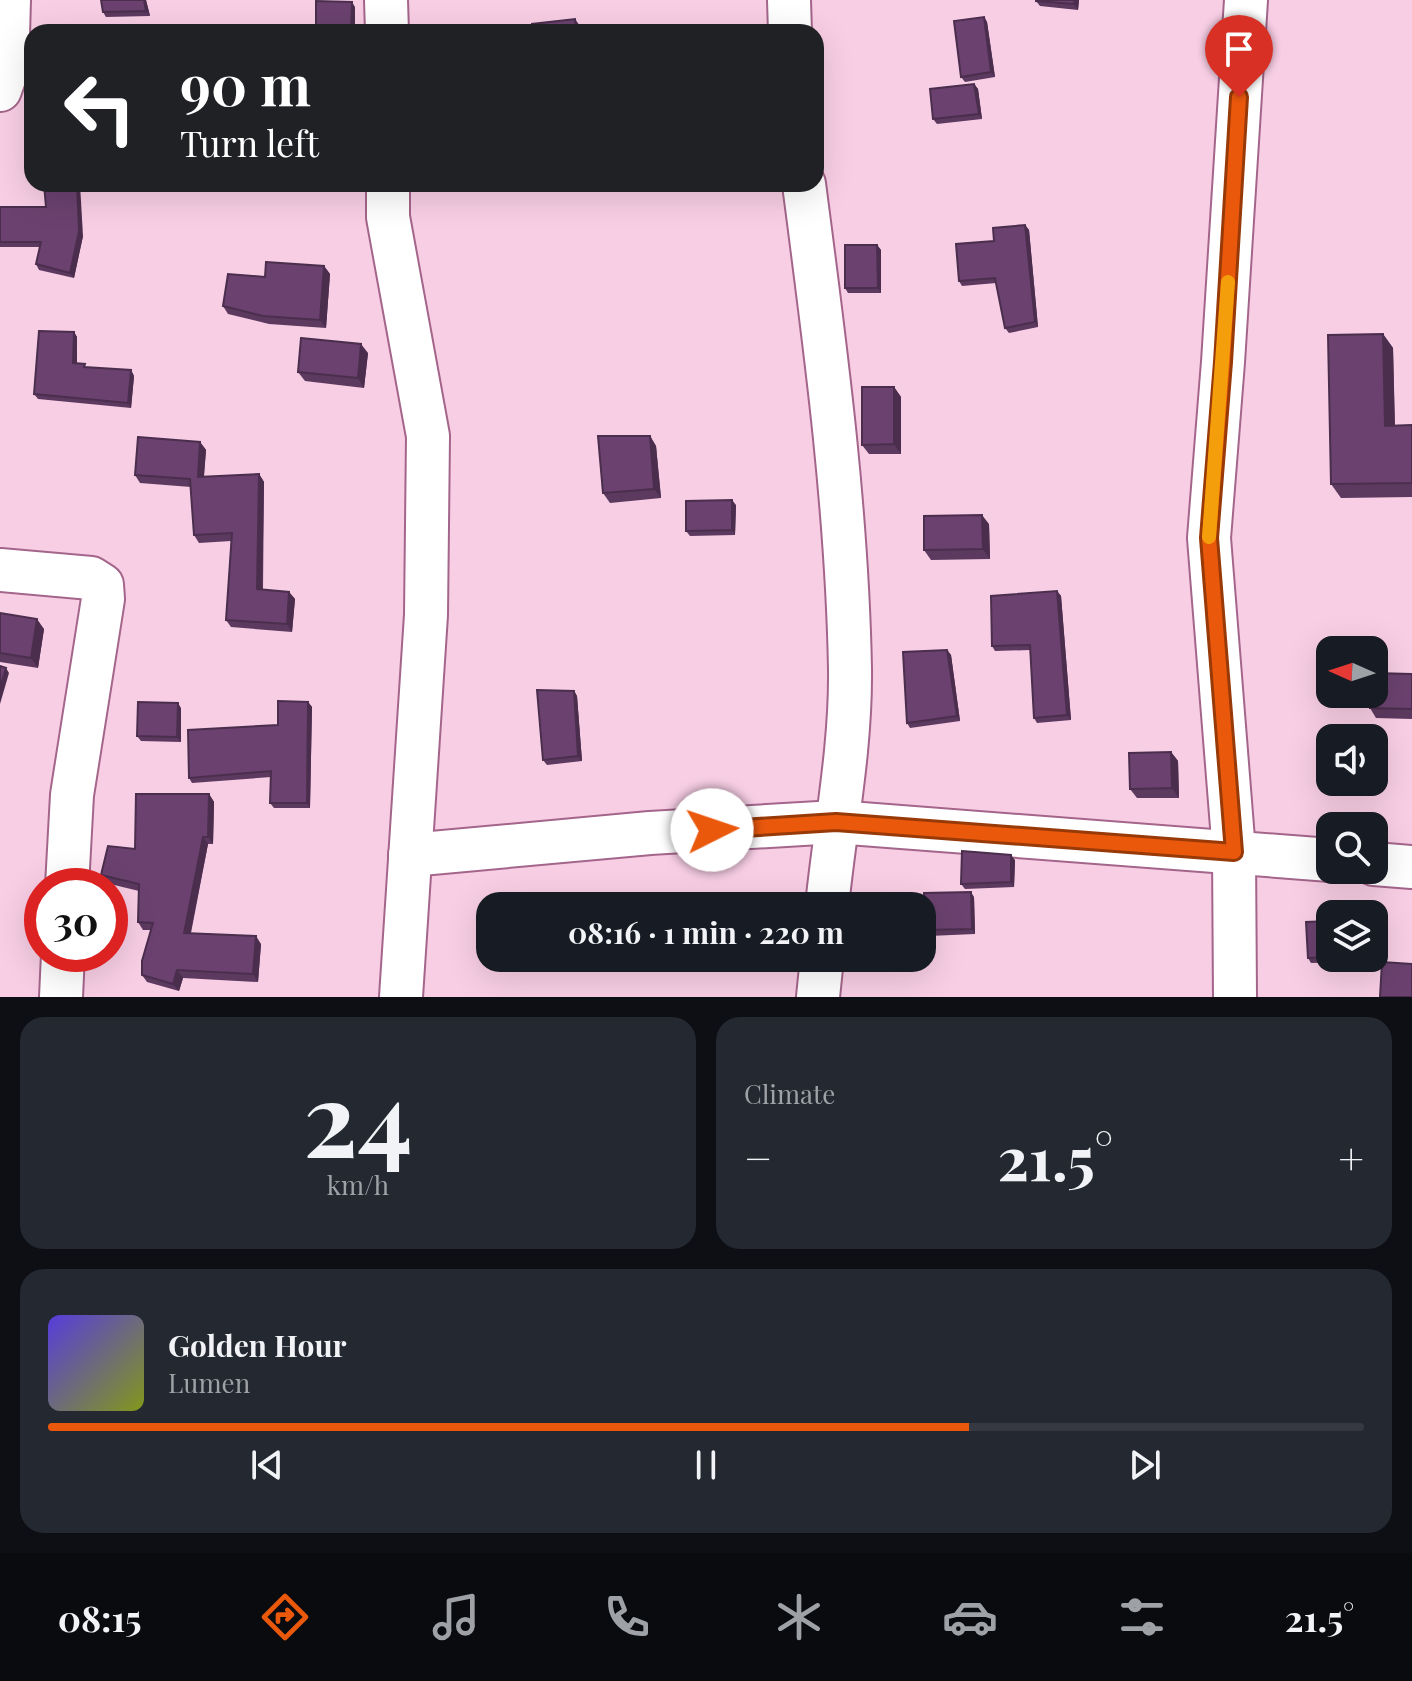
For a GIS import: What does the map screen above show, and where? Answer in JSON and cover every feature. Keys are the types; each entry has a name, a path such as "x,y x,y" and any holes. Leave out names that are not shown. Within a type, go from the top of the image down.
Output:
{"street":[{"path":"0,90 7,70 9,0"},
{"path":"386,0 387,24"},
{"path":"789,0 790,24"},
{"path":"1235,997 1234,852 1209,538 1246,0"},
{"path":"388,192 388,217 428,436 426,615 401,997"},
{"path":"805,192 836,432 850,669 848,745 828,892"},
{"path":"0,570 91,578 102,585 103,599 72,795 68,868"},
{"path":"410,855 650,833 836,822 1316,859"},
{"path":"1388,865 1412,867"},
{"path":"61,997 62,972"},
{"path":"818,997 821,972"}],"building":[{"path":"101,0 144,0 146,11 103,12"},
{"path":"1036,0 1075,0 1074,4"},
{"path":"316,1 352,2 351,24 316,24"},
{"path":"984,17 991,72 961,77 954,21"},
{"path":"575,19 575,24 532,24"},
{"path":"974,84 979,114 933,119 930,89"},
{"path":"45,192 77,192 79,231 70,273 36,264 41,242 0,242 0,207 46,207"},
{"path":"1025,225 1035,322 1005,328 995,278 959,281 956,244 994,241 993,228"},
{"path":"845,245 877,245 878,288 845,288"},
{"path":"266,262 324,266 320,320 263,316 223,306 228,274 265,277"},
{"path":"39,331 74,332 73,363 85,364 84,367 131,370 128,403 34,394"},
{"path":"1383,334 1385,426 1412,425 1412,483 1331,484 1328,335"},
{"path":"301,338 361,344 358,378 298,372"},
{"path":"862,387 894,387 894,444 862,445"},
{"path":"598,436 650,436 654,489 603,493"},
{"path":"138,437 200,442 198,477 259,474 257,589 289,592 287,624 226,620 232,533 194,535 190,479 135,475"},
{"path":"732,500 732,530 686,531 686,501"},
{"path":"982,515 983,549 924,550 924,516"},
{"path":"1057,591 1067,715 1034,718 1030,645 992,646 991,596"},
{"path":"0,613 37,619 31,658 0,653"},
{"path":"947,650 957,716 907,723 903,652"},
{"path":"0,666 6,668 0,688"},
{"path":"1388,673 1412,674 1412,709 1370,708 1388,708"},
{"path":"537,690 574,691 578,756 543,760"},
{"path":"278,701 308,702 307,803 270,803 271,771 189,778 188,730 278,725"},
{"path":"138,702 178,703 177,737 137,736"},
{"path":"1171,752 1172,788 1130,789 1129,753"},
{"path":"136,794 209,794 208,837 203,837 184,933 256,936 253,974 177,970 173,984 142,975 142,961 153,923 138,922 139,884 128,881 128,868 103,868 108,846 135,849"},
{"path":"962,851 1011,855 1011,882 961,884"},
{"path":"971,892 972,929 936,930 936,893"},
{"path":"1306,922 1316,922 1316,958 1308,958"},
{"path":"1388,962 1412,964 1412,997 1380,997 1381,972 1388,972"}],"slow traffic":[{"path":"1209,537 1228,282"}],"route":[{"path":"712,830 836,822 1234,852 1209,538 1239,97"}]}
